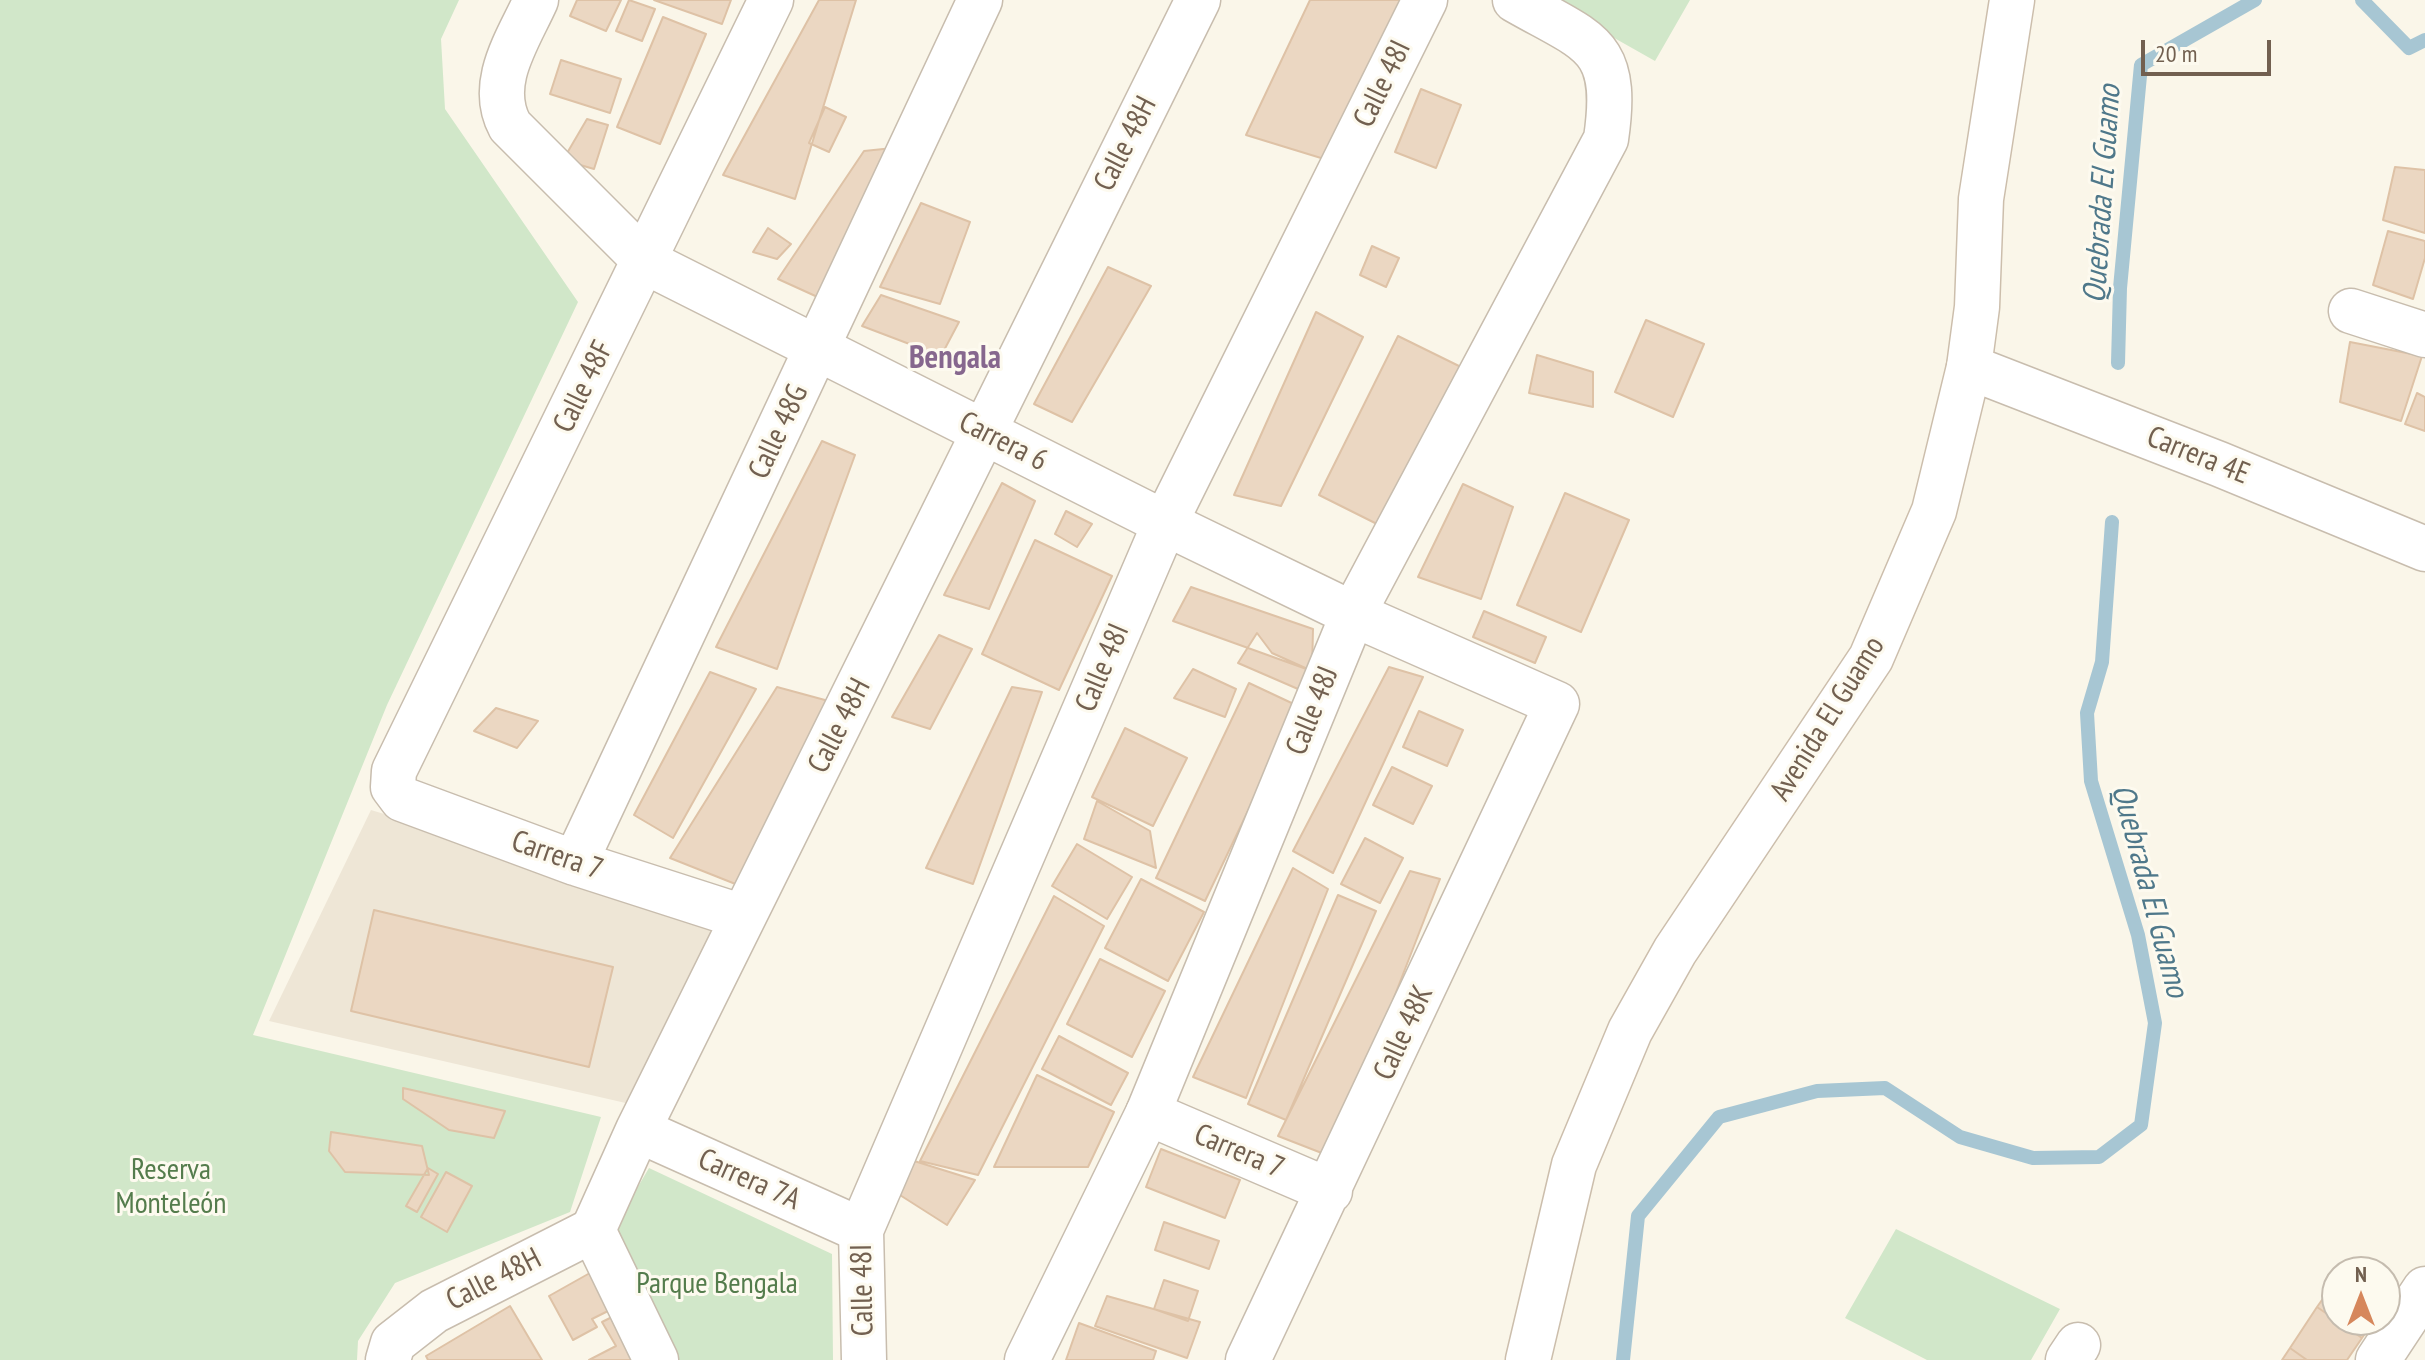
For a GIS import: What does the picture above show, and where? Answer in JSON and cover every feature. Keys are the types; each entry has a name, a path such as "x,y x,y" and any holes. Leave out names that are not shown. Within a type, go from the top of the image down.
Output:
{"street":[{"name":"Carrera 6","path":"536,0 502,76 500,108 510,126 646,262 1165,523 1353,614 1557,704"},
{"name":"Calle 48F","path":"394,771 646,262 771,0"},
{"name":"Calle 48G","path":"575,863 980,0"},
{"name":"Calle 48H","path":"394,1354 434,1311 593,1230 638,1130 1198,0"},
{"name":"Calle 48I","path":"864,1360 861,1230 1165,523 1425,0"},
{"name":"Calle 48J","path":"1027,1360 1148,1113 1353,614 1606,139 1612,104 1609,73 1590,43 1515,0"},
{"name":"Avenida El Guamo","path":"1500,1360 1532,1340 1574,1165 1630,1031 1675,951 1871,658 1934,511 1969,367 1977,307 1981,199 2009,15"},
{"path":"2351,311 2425,335"},
{"name":"Carrera 4E","path":"1969,367 2219,464 2425,549"},
{"name":"Calle 48K","path":"1248,1360 1557,704"},
{"name":"Carrera 7","path":"394,771 393,787 402,799 575,863 743,917"},
{"name":"Carrera 7","path":"1148,1113 1330,1191"},
{"name":"Carrera 7A","path":"638,1130 861,1230"},
{"path":"593,1230 656,1360"},
{"path":"2378,1360 2425,1289"}],"shaded area":[{"path":"371,810 570,871 712,931 630,1104 269,1021"}],"green space":[{"name":"Reserva Monteleón","path":"0,0 459,0 441,39 445,109 578,302 387,705 253,1035 601,1117 570,1212 395,1283 358,1341 357,1360 0,1360"},
{"path":"1547,0 1690,0 1655,61"},
{"name":"Parque Bengala","path":"649,1168 832,1254 833,1360 667,1360 609,1236"},
{"path":"1896,1229 2060,1309 2031,1360 1927,1360 1845,1318"}],"building":[{"path":"577,0 621,0 606,31 570,16"},
{"path":"629,0 655,9 642,41 616,31"},
{"path":"654,0 731,0 722,24"},
{"path":"819,0 856,0 795,199 723,175"},
{"path":"1310,0 1407,0 1334,162 1246,135"},
{"path":"663,17 706,34 660,144 617,127"},
{"path":"561,60 621,79 610,113 550,94"},
{"path":"1421,89 1461,105 1436,168 1395,152"},
{"path":"825,107 846,117 829,152 809,143"},
{"path":"587,119 608,125 594,169 563,160"},
{"path":"893,148 822,299 778,279 864,151"},
{"path":"2395,167 2425,170 2425,233 2383,220"},
{"path":"921,203 970,222 940,304 880,287"},
{"path":"768,228 791,244 777,259 753,252"},
{"path":"2388,231 2425,241 2425,258 2413,299 2373,285"},
{"path":"1372,246 1399,258 1386,287 1360,275"},
{"path":"1108,267 1151,286 1072,422 1034,404"},
{"path":"881,295 959,322 941,356 862,326"},
{"path":"1316,312 1363,337 1281,506 1234,495"},
{"path":"1646,320 1704,344 1673,417 1615,392"},
{"path":"1398,336 1461,367 1381,526 1319,495"},
{"path":"2350,342 2422,356 2401,421 2340,402"},
{"path":"1537,355 1593,372 1593,407 1529,393"},
{"path":"2417,393 2425,397 2425,431 2405,424"},
{"path":"822,441 855,455 777,669 716,647"},
{"path":"1002,483 1035,501 989,609 944,595"},
{"path":"1463,484 1513,507 1481,599 1418,577"},
{"path":"1565,493 1629,520 1581,632 1517,605"},
{"path":"1066,511 1092,524 1077,547 1055,534"},
{"path":"1035,540 1112,576 1059,690 982,654"},
{"path":"1191,587 1313,629 1312,671 1173,621"},
{"path":"1484,611 1546,637 1535,663 1473,637"},
{"path":"1257,633 1272,653 1312,671 1298,689 1238,663"},
{"path":"939,635 972,649 930,729 892,717"},
{"path":"1389,667 1423,677 1333,873 1293,851"},
{"path":"1193,669 1236,689 1225,717 1174,698"},
{"path":"710,672 756,689 673,838 634,815"},
{"path":"1249,683 1298,706 1205,901 1156,878"},
{"path":"777,687 847,706 748,889 670,858"},
{"path":"1012,687 1042,692 973,884 926,868"},
{"path":"496,708 538,721 517,748 474,731"},
{"path":"1419,711 1463,730 1447,766 1403,747"},
{"path":"1125,728 1187,758 1153,826 1092,797"},
{"path":"1392,767 1432,786 1413,824 1373,805"},
{"path":"1097,801 1150,831 1156,868 1084,839"},
{"path":"1365,838 1403,858 1380,903 1341,884"},
{"path":"1077,844 1132,877 1107,919 1052,886"},
{"path":"1293,868 1328,889 1246,1098 1193,1077"},
{"path":"1410,871 1440,879 1332,1157 1278,1136"},
{"path":"1141,879 1204,912 1168,981 1105,948"},
{"path":"1338,895 1376,911 1286,1120 1248,1104"},
{"path":"1054,896 1104,926 978,1175 920,1161"},
{"path":"374,910 613,967 589,1067 351,1011"},
{"path":"1100,959 1165,991 1132,1057 1067,1024"},
{"path":"1059,1036 1128,1073 1111,1105 1042,1069"},
{"path":"1037,1075 1114,1112 1088,1167 994,1167"},
{"path":"403,1088 505,1111 494,1138 449,1130 403,1099"},
{"path":"331,1132 422,1146 429,1175 345,1172 329,1151"},
{"path":"1161,1149 1240,1180 1225,1218 1146,1187"},
{"path":"911,1160 975,1180 947,1225 892,1190"},
{"path":"428,1168 438,1174 417,1212 406,1206"},
{"path":"446,1172 472,1186 447,1232 421,1217"},
{"path":"1164,1222 1219,1241 1209,1269 1155,1250"},
{"path":"597,1269 618,1306 592,1319 597,1327 573,1340 549,1296"},
{"path":"1164,1280 1198,1291 1188,1321 1154,1309"},
{"path":"1107,1296 1200,1322 1187,1358 1095,1326"},
{"path":"510,1306 542,1360 428,1360 426,1356"},
{"path":"2317,1307 2321,1310 2321,1336 2362,1338 2347,1360 2307,1360 2290,1348"},
{"path":"618,1314 643,1360 589,1360 616,1346 602,1322"},
{"path":"1079,1323 1156,1351 1153,1360 1066,1360"},
{"path":"2290,1348 2307,1360 2282,1360"}],"waterway":[{"name":"Quebrada El Guamo","path":"2118,363 2120,288 2141,65 2255,0"},
{"name":"Quebrada El Guamo","path":"2362,0 2409,48 2425,40"},
{"name":"Quebrada El Guamo","path":"1623,1360 1638,1216 1719,1117 1817,1091 1885,1088 1960,1137 2033,1158 2099,1157 2141,1125 2155,1023 2138,935 2091,781 2087,713 2102,662 2112,522"}],"district":[{"name":"Bengala","path":"955,359"}]}
